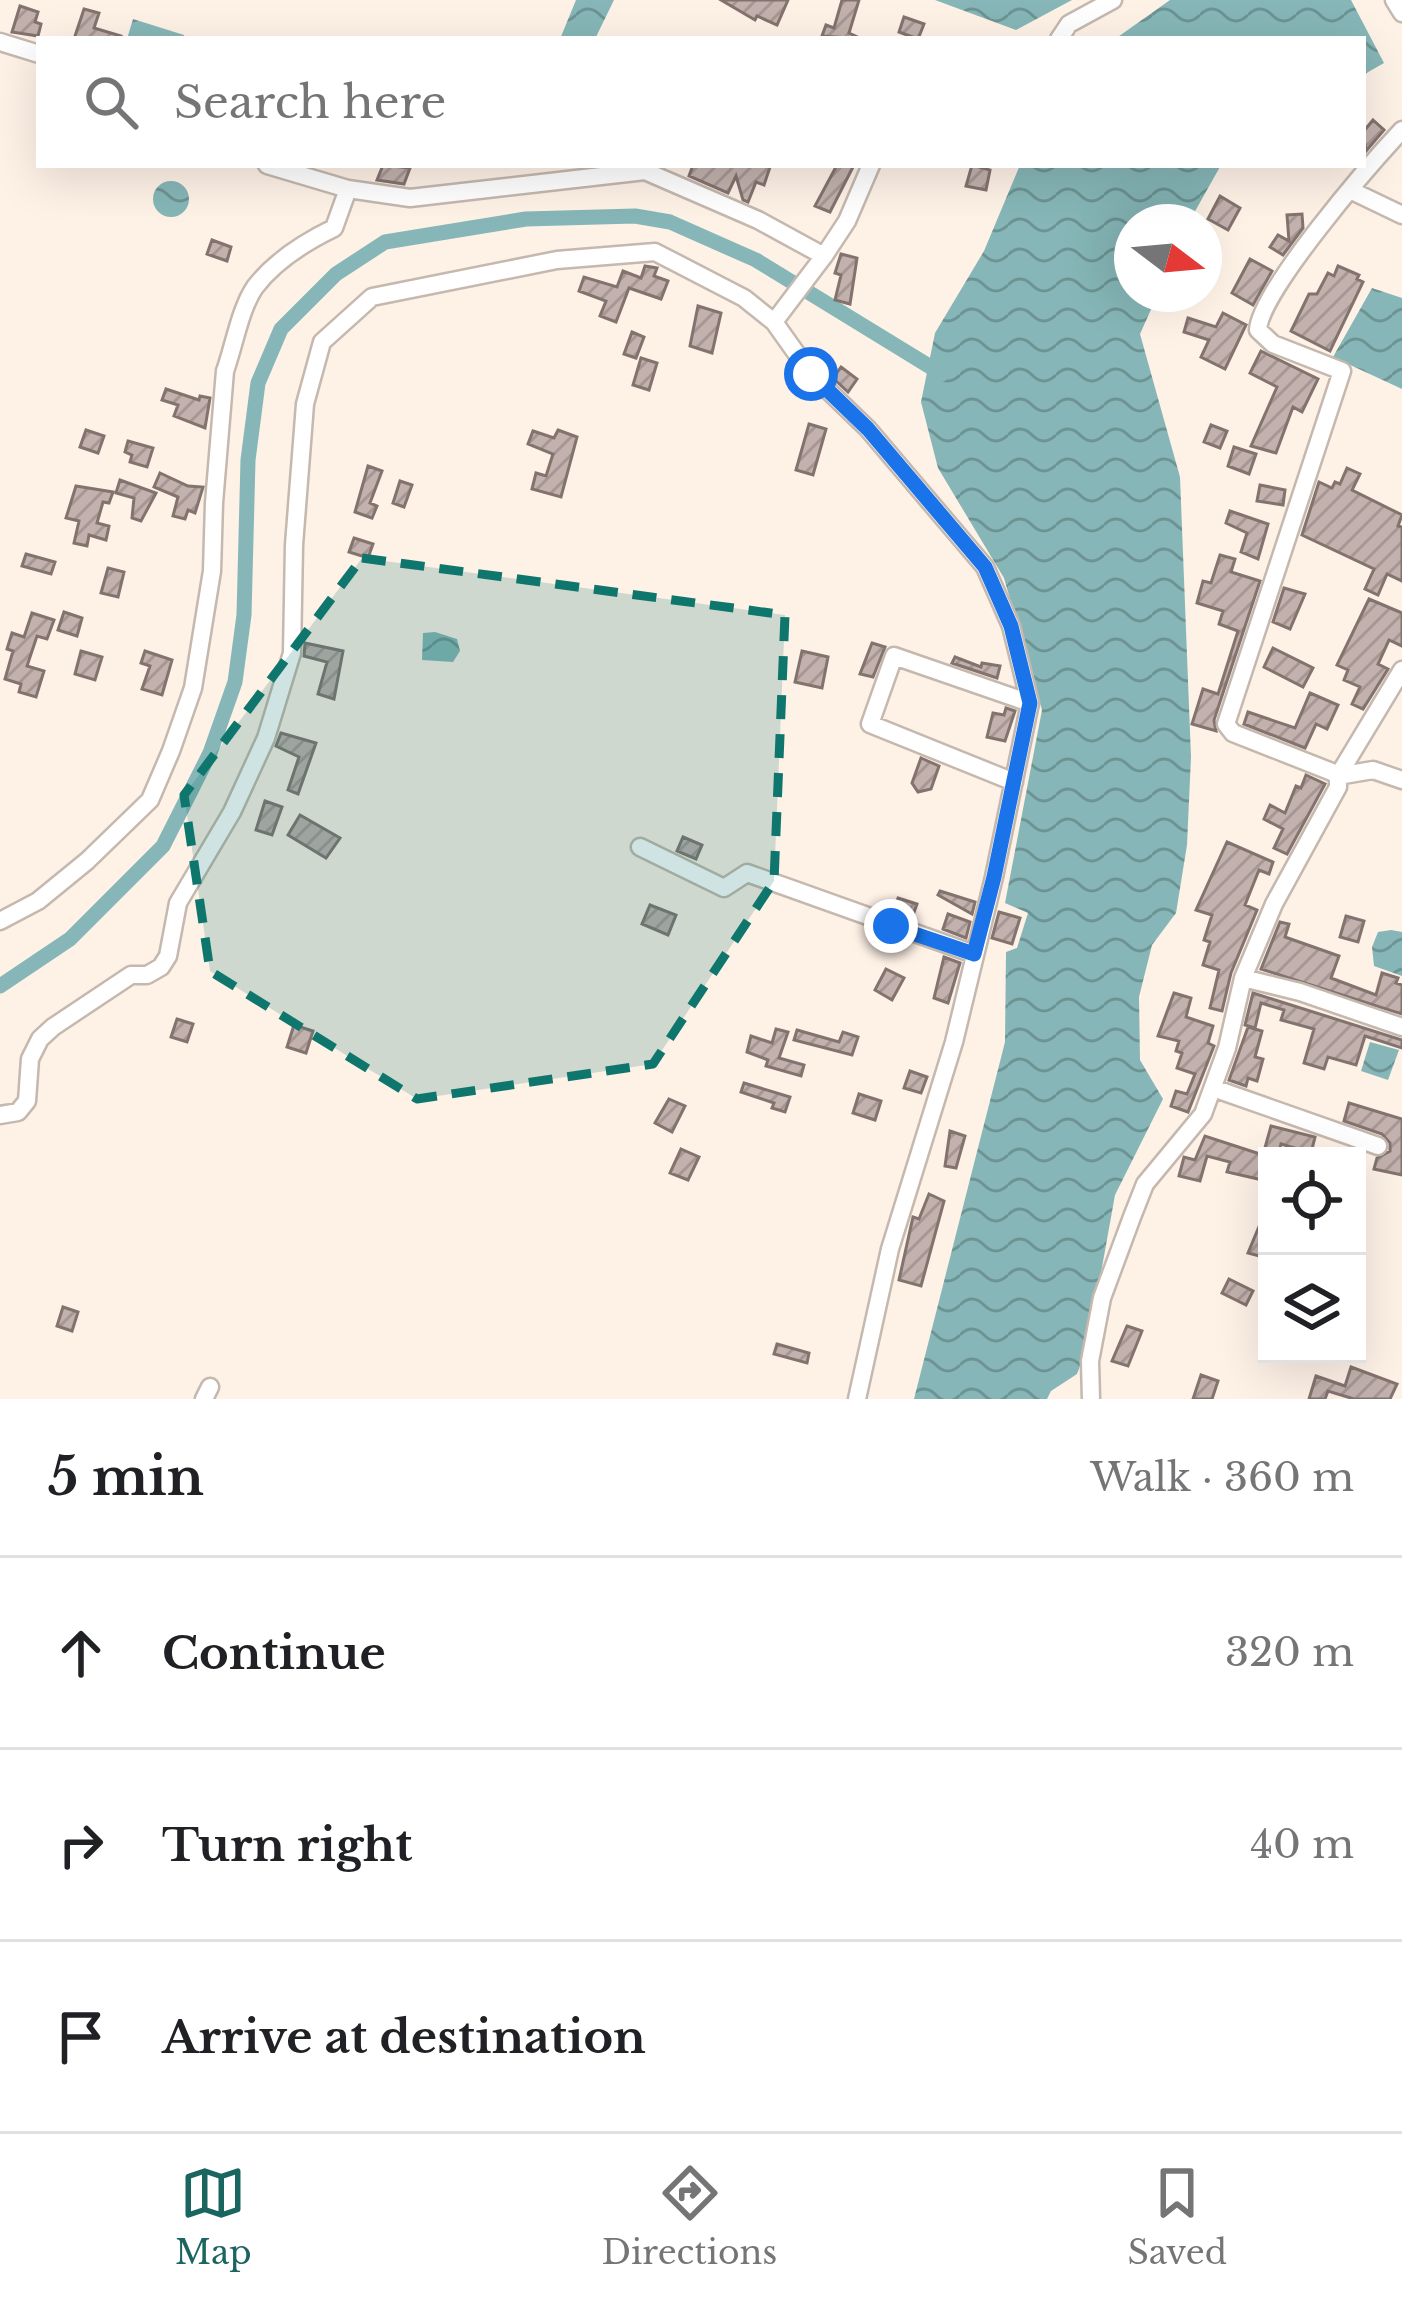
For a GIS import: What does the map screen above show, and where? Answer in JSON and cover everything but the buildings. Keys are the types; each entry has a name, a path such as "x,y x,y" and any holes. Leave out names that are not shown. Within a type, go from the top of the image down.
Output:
{"street":[{"path":"1061,36 1069,24 1112,0"},
{"path":"1394,0 1402,13"},
{"path":"0,41 36,54"},
{"path":"1402,130 1350,190 1277,288 1258,322 1262,336 1273,344 1342,371 1226,724 1233,734 1337,776 1373,770 1402,780"},
{"path":"277,168 348,189 410,198 645,171 758,220 824,256"},
{"path":"774,322 847,221 870,168"},
{"path":"0,921 38,901 88,861 150,800 193,688 212,571 225,371 254,289 301,244 334,228 348,189"},
{"path":"1350,190 1402,215"},
{"path":"0,1115 22,1109 27,1101 30,1059 40,1039 131,975 148,975 168,956 178,903 232,812 266,738 292,653 294,545 305,404 322,342 372,297 556,260 655,252 745,298 774,322 811,374 868,429 985,567 1011,626 1030,703 943,1080 890,1249 857,1399"},
{"path":"1014,782 870,724 894,656 1030,703"},
{"path":"1091,1399 1090,1361 1102,1298 1145,1184 1203,1114 1243,978 1274,904 1338,787 1337,776 1402,670"},
{"path":"640,848 724,888 747,873 974,954"},
{"path":"1243,978 1300,992 1402,1028"},
{"path":"1213,1088 1378,1146"}],"highlighted area":[{"path":"362,558 785,615 774,881 653,1064 417,1099 210,971 184,795"}],"water":[{"path":"576,0 614,0 596,36 561,36"},
{"path":"935,0 1072,0 1016,30"},
{"path":"1170,0 1351,0 1384,63 1366,73 1366,36 1119,36"},
{"path":"133,19 184,36 128,36"},
{"path":"1019,168 1219,168 1199,204 1114,204 1114,312 1150,312 1140,334 1180,477 1191,757 1187,845 1176,913 1152,945 1139,997 1140,1060 1163,1099 1115,1195 1088,1345 1077,1374 1047,1399 914,1399 1005,1042 1006,952 1017,948 1028,913 1005,903 1042,710 1004,578 938,468 921,402 935,333 984,251"},
{"path":"171,181 183,187 189,199 183,211 171,217 159,211 153,199 159,187"},
{"path":"1372,288 1402,298 1402,389 1333,357"},
{"path":"423,633 457,639 460,651 453,662 422,660"},
{"path":"1378,932 1402,932 1402,976 1374,966 1372,947"},
{"path":"1370,1042 1399,1050 1388,1080 1361,1071"}],"waterway":[{"path":"0,986 70,939 163,846 210,753 235,682 244,615 248,460 258,383 281,329 336,274 385,242 526,219 635,216 670,222 756,260 942,374"}],"route":[{"path":"811,374 868,429 985,567 1011,626 1030,703 974,954 891,926"}]}
